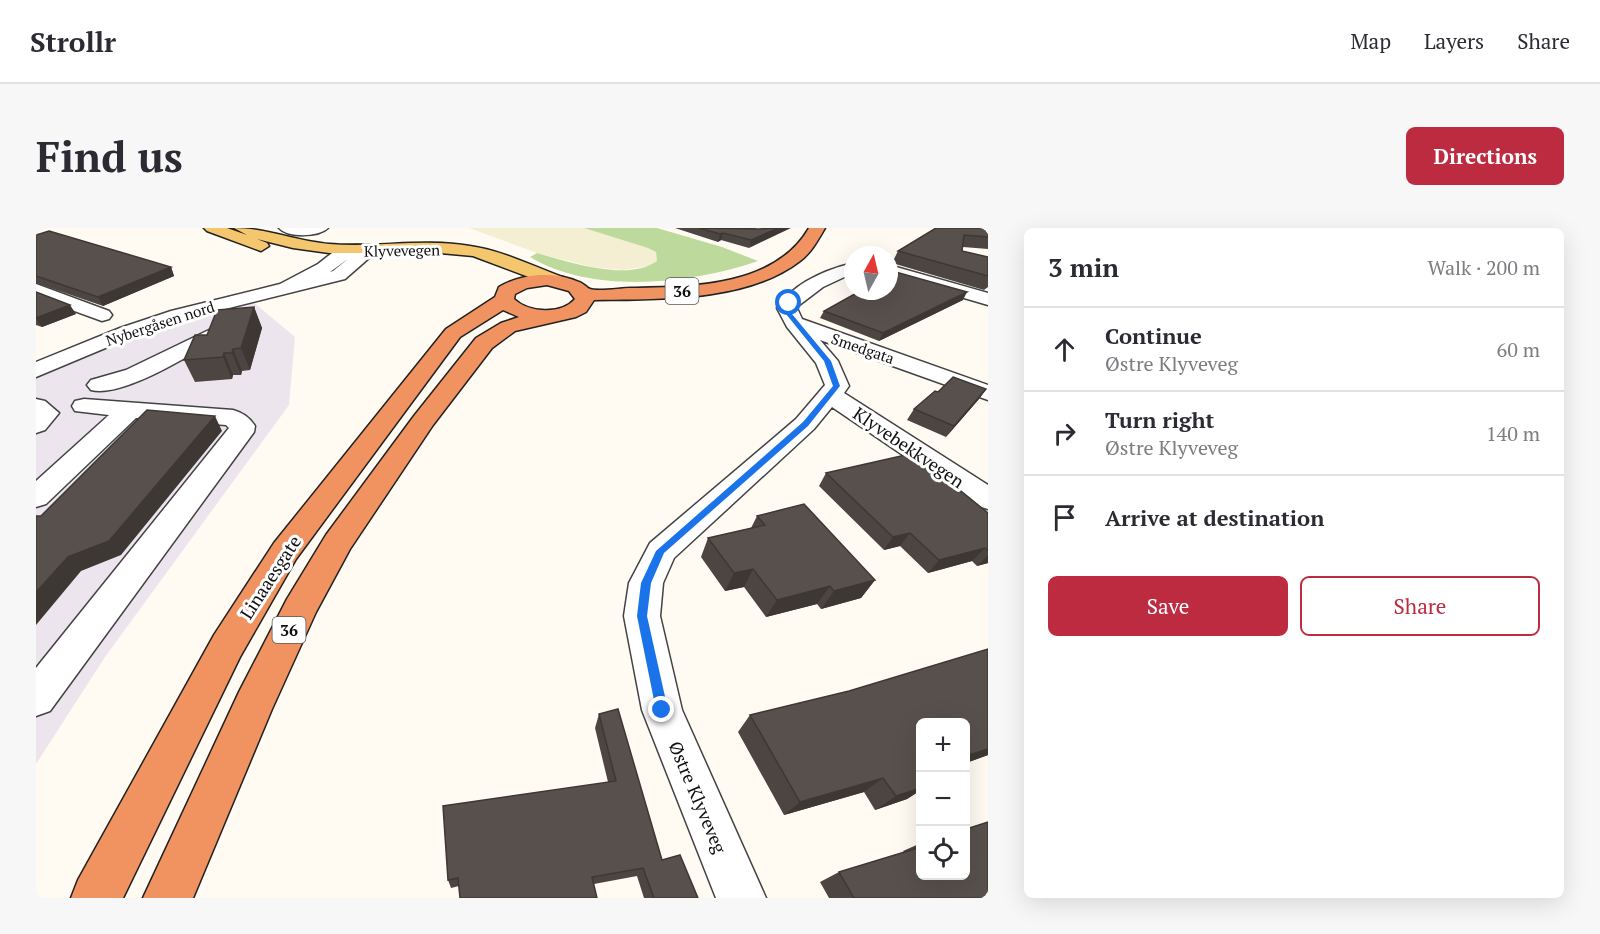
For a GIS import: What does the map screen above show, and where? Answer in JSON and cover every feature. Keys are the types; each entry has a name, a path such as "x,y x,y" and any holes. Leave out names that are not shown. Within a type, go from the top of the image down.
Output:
{"highway":[{"name":"36","path":"175,887 253,705 300,609 337,543 423,421 484,343 508,327 577,310 583,305 585,296 677,291 765,274 794,258 804,248 817,228"},
{"name":"Linaaesgate","path":"99,889 226,646 285,551 327,494 417,383 453,333 522,283 559,282 576,287 585,296"},
{"name":"36","path":"505,296 514,310 546,316"}],"main road":[{"name":"Klyvevegen","path":"212,228 268,248 338,257"},
{"name":"Klyvevegen","path":"242,228 283,241 358,254 479,263 505,277 505,296"},
{"name":"Klyvevegen","path":"358,254 441,249 480,252 559,282"}],"street":[{"path":"287,228 293,230 320,228"},
{"name":"Nybergåsen nord","path":"288,286 324,268 338,257 358,254"},
{"name":"Nybergåsen nord","path":"36,370 127,332 168,318 339,275 358,254"},
{"path":"831,395 837,386 827,361 794,323 788,308 794,298 844,270"},
{"path":"898,273 988,299"},
{"path":"36,290 102,315"},
{"name":"Smedgata","path":"794,323 988,393"},
{"path":"36,698 241,432 242,426 233,418 130,410 92,395 209,336"},
{"name":"Klyvebekkvegen","path":"831,395 988,499"},
{"name":"Østre Klyveveg","path":"741,898 662,710 642,616 646,583 660,551 805,424 831,395"},
{"path":"36,406 46,413 36,425"},
{"path":"36,497 130,410"}],"shaded area":[{"path":"469,228 584,228 648,248 656,252 657,261 649,266 623,270 592,267 537,253"},
{"path":"253,302 295,337 289,405 105,657 36,764 36,376 110,344 176,321"}],"green space":[{"path":"584,228 657,228 722,247 758,261 703,275 642,282 583,277 555,269 530,257 537,253 581,265 615,270 645,267 657,261 656,252 648,248"}],"building":[{"path":"699,228 759,229 778,228 751,240"},
{"path":"936,228 988,228 988,237 964,235 962,251 988,257 988,276 898,251"},
{"path":"49,231 171,267 98,297 36,276 36,235"},
{"path":"898,273 967,292 883,333 824,311 844,300 898,300"},
{"path":"36,292 70,305 36,318"},
{"path":"254,307 241,348 233,349 232,353 224,353 223,357 184,360 195,335 207,335 217,310"},
{"path":"953,377 986,389 954,426 914,409 935,391 938,392"},
{"path":"147,410 215,416 109,541 68,557 36,592 36,516 41,516"},
{"path":"914,453 988,513 988,551 985,548 939,560 910,533 893,537 826,473"},
{"path":"804,504 875,580 834,591 830,586 777,600 753,569 734,573 708,538 765,525 757,516"},
{"path":"988,649 988,749 970,755 970,718 916,718 916,790 896,796 883,778 800,802 750,715 849,691"},
{"path":"618,709 662,860 680,855 698,898 654,898 643,868 592,877 597,898 460,898 458,878 448,880 443,806 616,781 599,714"},
{"path":"988,822 988,898 854,898 839,872 916,849 916,880 970,880 970,828"}],"route":[{"path":"662,710 642,616 646,583 660,551 805,424 837,386 827,361 794,323 789,314 789,303"}]}
